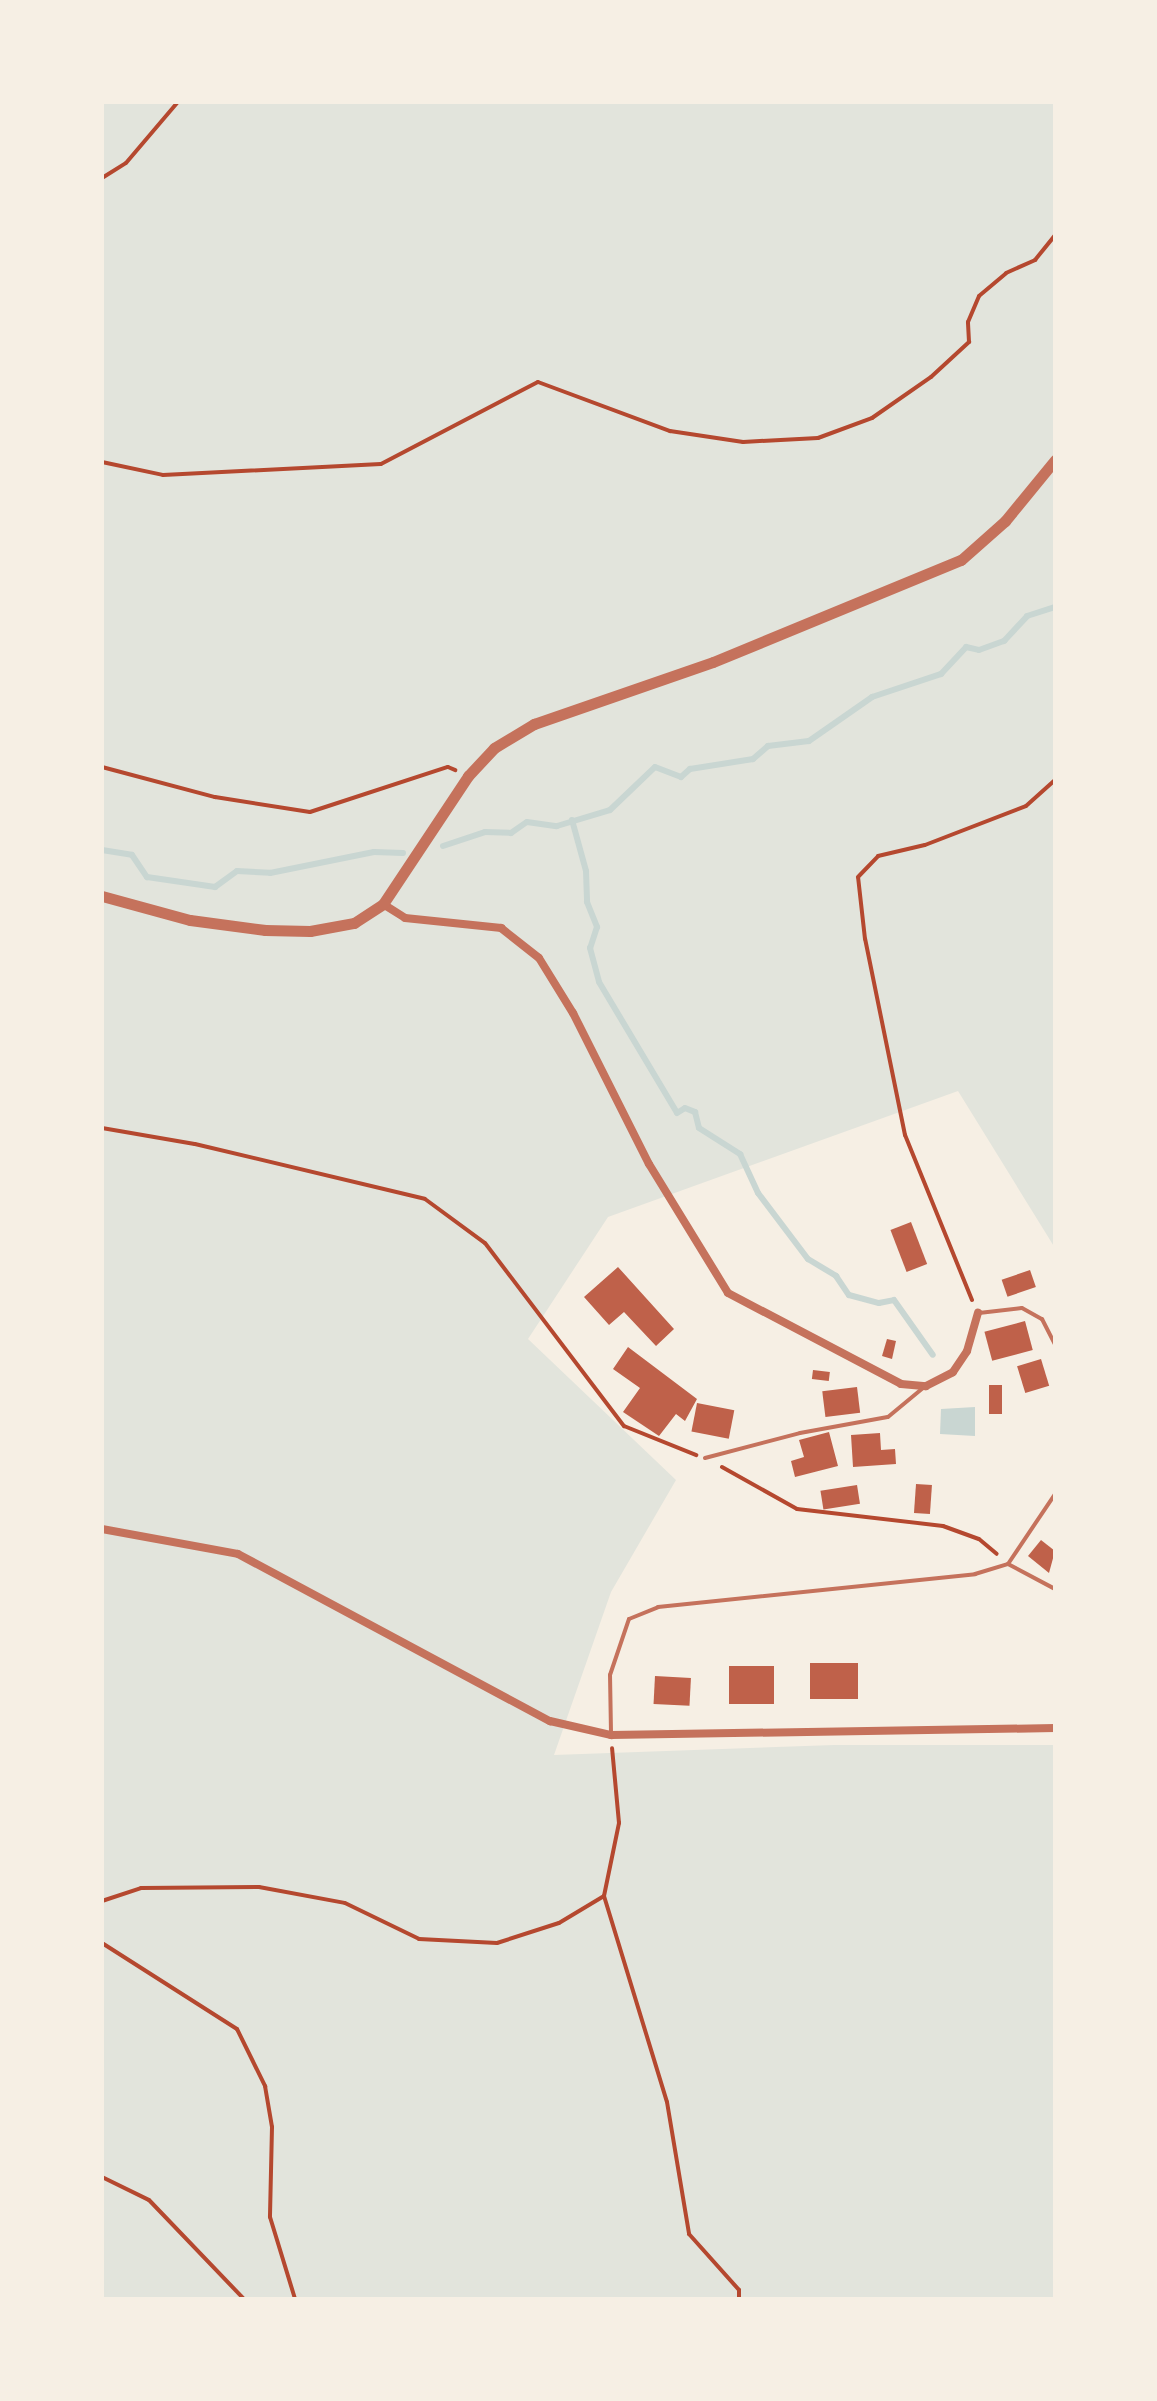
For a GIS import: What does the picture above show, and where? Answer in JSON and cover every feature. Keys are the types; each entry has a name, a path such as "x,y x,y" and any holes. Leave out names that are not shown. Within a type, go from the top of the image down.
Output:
{"street":[{"path":"102,896 190,920 265,930 310,931 354,923 383,904 468,776 494,748 534,724 713,662 961,560 1005,521 1055,460"},
{"path":"383,904 405,918 501,928 539,958 573,1013 649,1164 728,1293 901,1384 926,1386 953,1372 967,1351 978,1313"},
{"path":"102,1529 238,1554 550,1721 611,1735 1055,1728"}],"lane":[{"path":"978,1313 1022,1308 1042,1319 1055,1344"},
{"path":"705,1458 888,1417 926,1386"},
{"path":"611,1735 610,1675 629,1619 658,1607 975,1574 1008,1564 1055,1494"},
{"path":"1008,1564 1055,1589"}],"path":[{"path":"102,178 126,163 178,102"},
{"path":"102,462 163,475 381,464 538,382 670,431 743,442 818,438 872,418 931,377 969,342 968,322 979,296 1006,273 1035,260 1055,235"},
{"path":"102,767 215,797 310,812 448,767 468,776"},
{"path":"978,1313 935,1218 905,1135 865,939 858,877 878,856 925,845 1026,806 1055,780"},
{"path":"102,1128 195,1144 425,1199 485,1243 624,1426 705,1458 797,1509 943,1526 979,1539 1008,1564"},
{"path":"611,1735 619,1823 604,1896 667,2102 689,2234 739,2290 739,2299"},
{"path":"102,1901 141,1888 259,1887 345,1903 419,1939 497,1943 559,1923 604,1896"},
{"path":"102,1943 237,2029 265,2086 272,2127 270,2217 295,2299"},
{"path":"102,2177 149,2200 244,2299"}],"shaded area":[{"path":"102,102 1055,102 1055,1248 958,1091 608,1217 528,1339 676,1480 611,1592 554,1755 834,1745 1055,1745 1055,2299 102,2299"},
{"path":"975,1407 975,1436 940,1434 941,1409"}],"building":[{"path":"911,1222 927,1264 907,1272 890,1230"},
{"path":"618,1267 674,1329 656,1346 624,1312 609,1325 584,1297"},
{"path":"1030,1270 1036,1287 1007,1297 1002,1280"},
{"path":"1025,1321 1033,1350 992,1361 984,1332"},
{"path":"887,1339 896,1341 892,1359 882,1356"},
{"path":"628,1347 697,1399 685,1421 676,1414 659,1436 623,1412 640,1388 613,1369"},
{"path":"1041,1359 1049,1386 1025,1393 1017,1366"},
{"path":"813,1370 830,1372 829,1381 812,1379"},
{"path":"989,1385 1002,1385 1002,1414 989,1414"},
{"path":"857,1387 860,1413 825,1417 822,1391"},
{"path":"697,1403 734,1410 729,1439 691,1431"},
{"path":"829,1432 838,1466 795,1477 791,1461 804,1457 799,1440"},
{"path":"880,1433 881,1450 895,1449 896,1464 853,1467 851,1435"},
{"path":"916,1484 932,1485 930,1514 914,1513"},
{"path":"857,1485 860,1504 823,1510 820,1491"},
{"path":"1041,1540 1055,1551 1049,1573 1028,1556"},
{"path":"810,1663 858,1663 858,1699 810,1699"},
{"path":"729,1666 774,1666 774,1704 729,1704"},
{"path":"655,1676 691,1678 689,1706 654,1704"}],"waterway":[{"path":"443,846 485,832 511,833 527,822 557,826 610,810 655,767 681,777 690,769 753,759 768,746 809,741 872,697 941,674 966,647 979,650 1004,641 1027,616 1055,607"},
{"path":"572,820 586,871 587,902 597,927 590,948 599,982 677,1113 685,1108 695,1112 699,1128 740,1154 758,1193 808,1259 836,1276 849,1295 879,1303 894,1300 933,1355"},
{"path":"102,850 132,855 147,877 215,887 237,871 270,873 374,852 403,853"}]}
